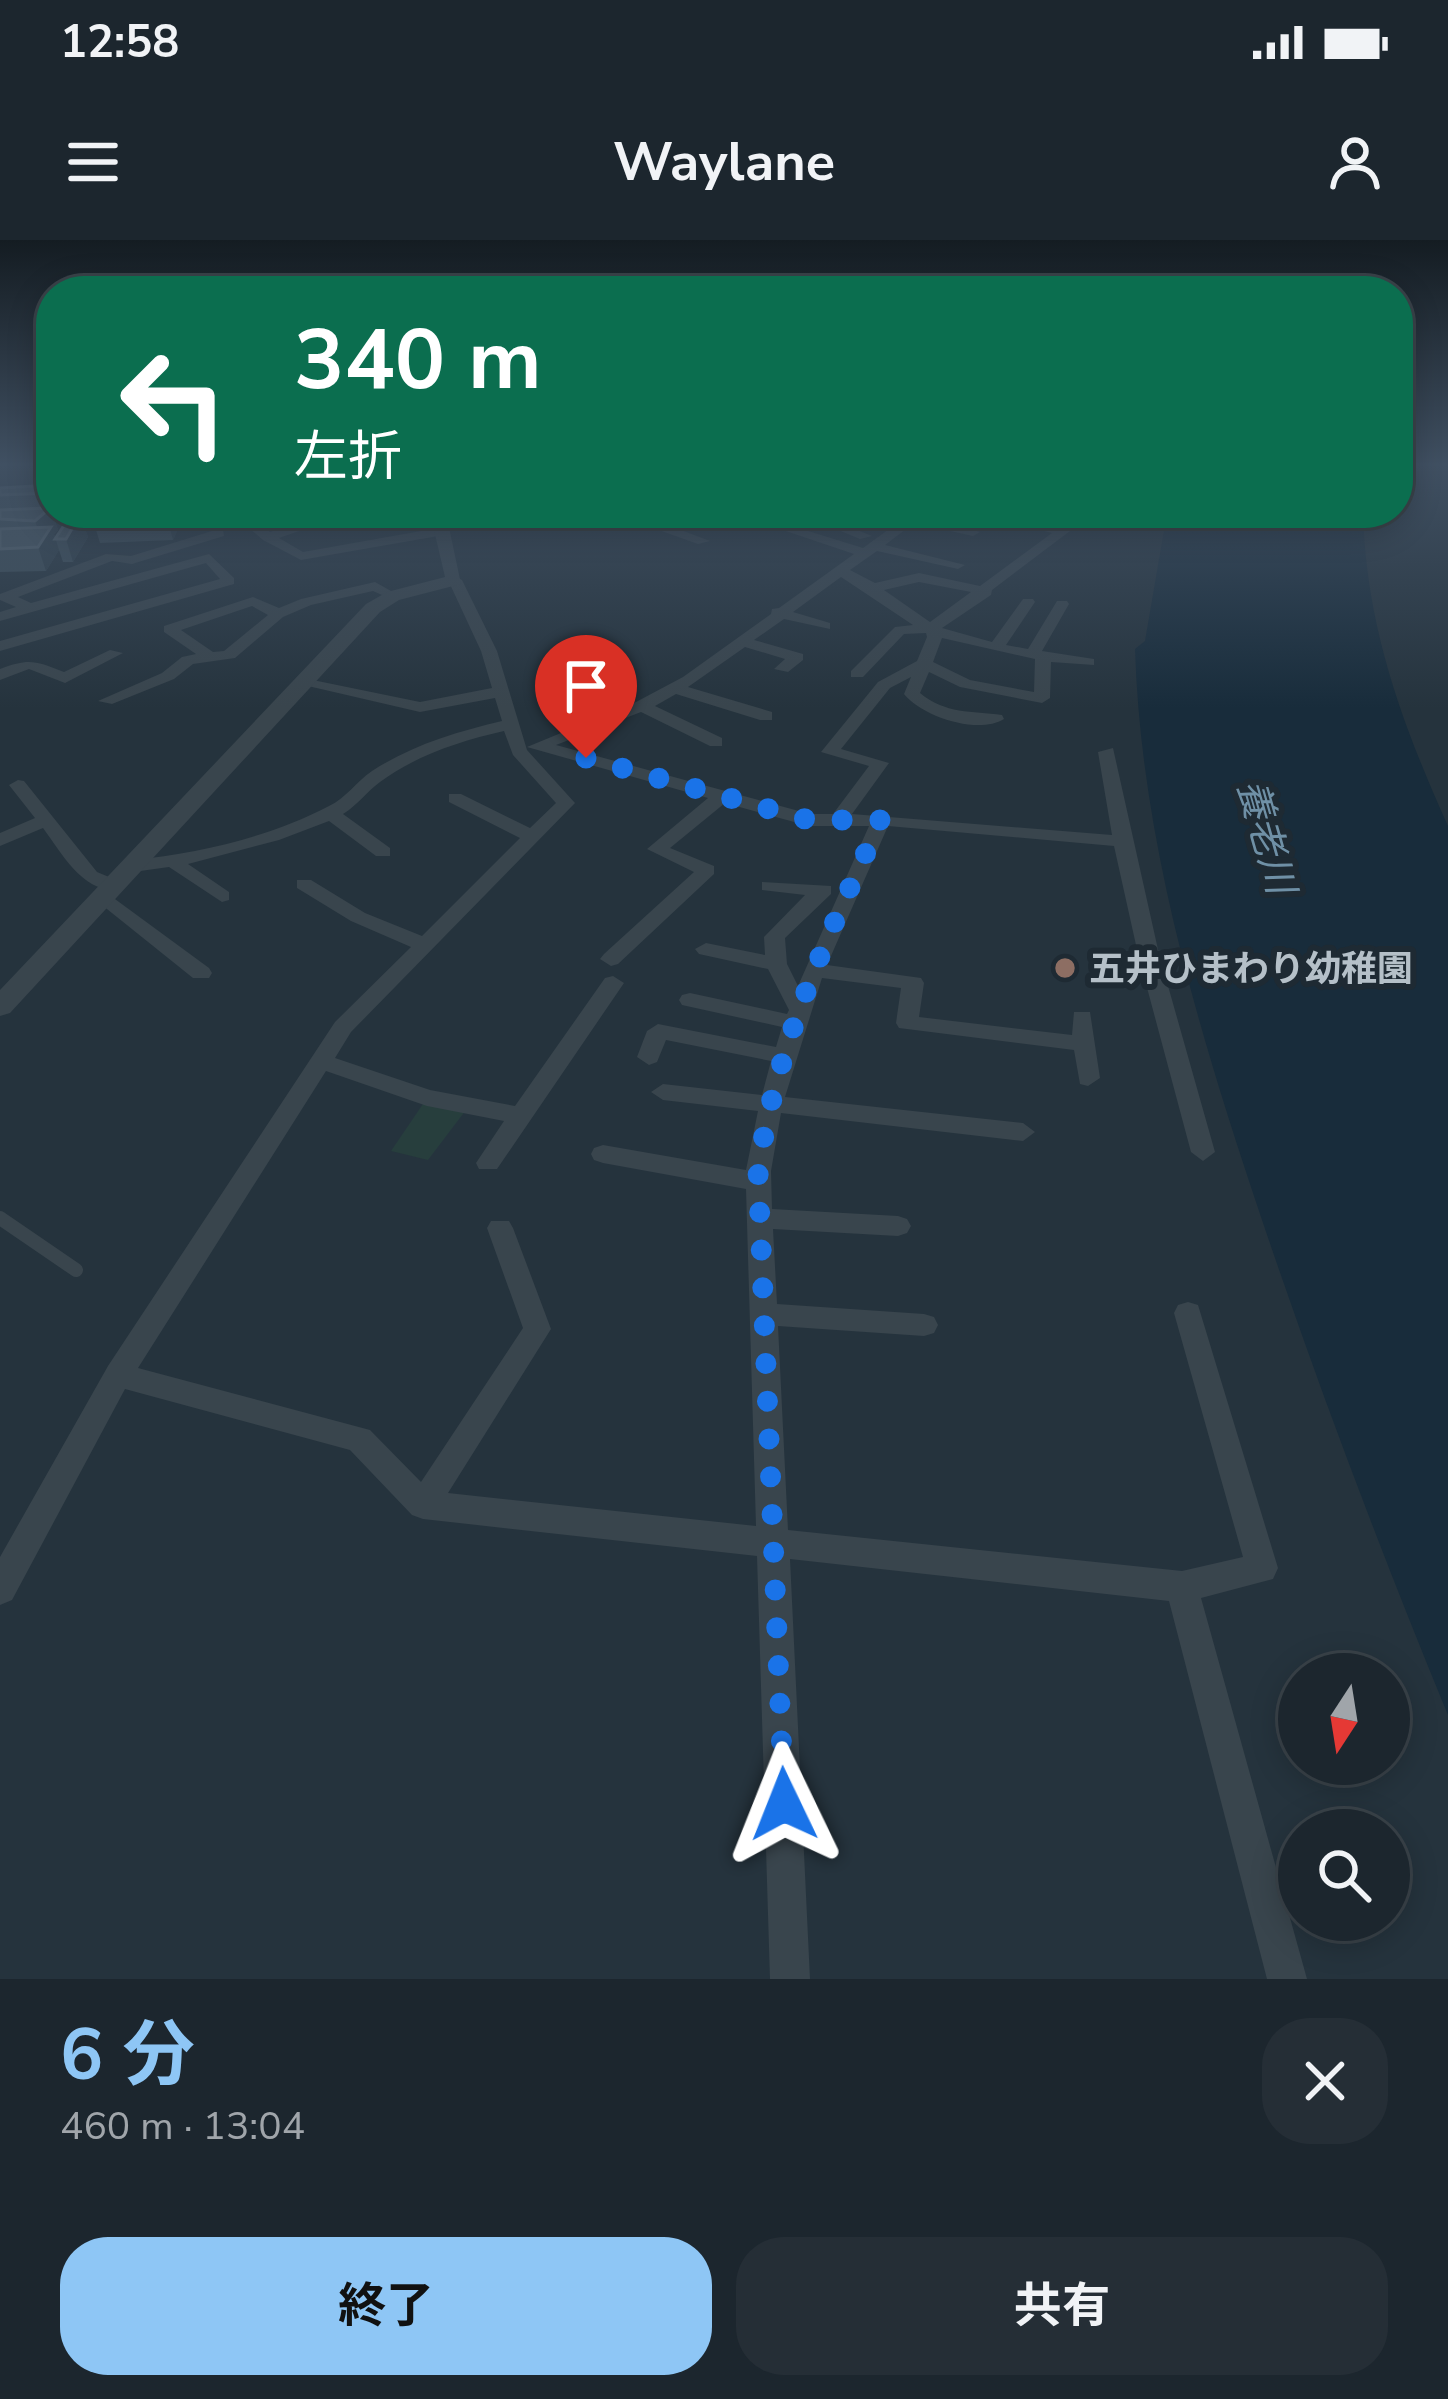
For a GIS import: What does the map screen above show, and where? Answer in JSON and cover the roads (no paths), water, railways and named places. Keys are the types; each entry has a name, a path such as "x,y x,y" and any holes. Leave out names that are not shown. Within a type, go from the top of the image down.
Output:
{"street":[{"path":"30,608 5,597 111,557 132,560 180,545"},
{"path":"282,545 301,556 347,545"},
{"path":"0,1589 118,1376 343,1027 566,803 530,749 507,725 489,651 455,580 447,545"},
{"path":"869,545 958,565"},
{"path":"872,545 876,547"},
{"path":"530,749 642,706 673,688 777,611 878,545"},
{"path":"932,628 1045,545"},
{"path":"0,616 209,558 229,581 0,646"},
{"path":"838,572 878,587 932,628 935,637 912,694 919,704 934,711 996,719"},
{"path":"878,587 902,575 924,575 986,592"},
{"path":"0,1007 373,608 393,596 455,580"},
{"path":"106,701 168,676 188,660 210,658 249,644 278,614 375,586 393,596"},
{"path":"210,658 170,629 253,602 278,614"},
{"path":"998,645 1028,602"},
{"path":"924,664 967,684 1042,698 1038,655 1062,604"},
{"path":"777,611 825,626"},
{"path":"857,674 900,630 932,628 1038,655 1088,662"},
{"path":"741,641 797,657 782,669"},
{"path":"0,675 29,664 65,678 115,653"},
{"path":"838,820 880,763 830,752 884,686 924,664"},
{"path":"303,683 420,707 499,692"},
{"path":"673,688 766,716"},
{"path":"642,706 716,742"},
{"path":"420,707 431,743"},
{"path":"133,866 176,864 329,812 431,743 507,725"},
{"path":"530,749 809,820 881,820 1121,841"},
{"path":"1107,752 1121,841 1154,984 1203,1152"},
{"path":"18,785 90,876 201,973"},
{"path":"488,1163 612,971 707,870 657,849 723,795"},
{"path":"455,798 533,837"},
{"path":"329,812 382,852"},
{"path":"0,840 46,820"},
{"path":"790,1979 759,1182 767,1107 836,889 881,820"},
{"path":"176,864 222,896"},
{"path":"304,884 358,917 425,945"},
{"path":"769,886 836,889"},
{"path":"795,1014 776,964 774,937 836,889"},
{"path":"706,949 776,964"},
{"path":"0,968 34,971"},
{"path":"813,970 913,982 907,1023 1085,1045"},
{"path":"690,1000 795,1014"},
{"path":"1082,1017 1088,1078"},
{"path":"649,1057 658,1031 782,1056"},
{"path":"320,1061 427,1098 521,1116"},
{"path":"663,1092 1023,1132"},
{"path":"603,1154 759,1182"},
{"path":"760,1218 898,1226"},
{"path":"423,1505 537,1329 500,1228"},
{"path":"118,1376 359,1439 423,1505 1182,1587 1262,1568 1188,1313"},
{"path":"764,1314 923,1325"},
{"path":"1182,1587 1287,1979"}],"lane":[{"path":"0,1218 76,1270"}],"water":[{"name":"養老川","path":"1161,545 1365,545 1389,674 1448,826 1448,1715 1282,1277 1195,1006 1148,793 1135,649 1145,641"}],"place":[{"name":"五井ひまわり幼稚園","path":"1065,968"}]}
